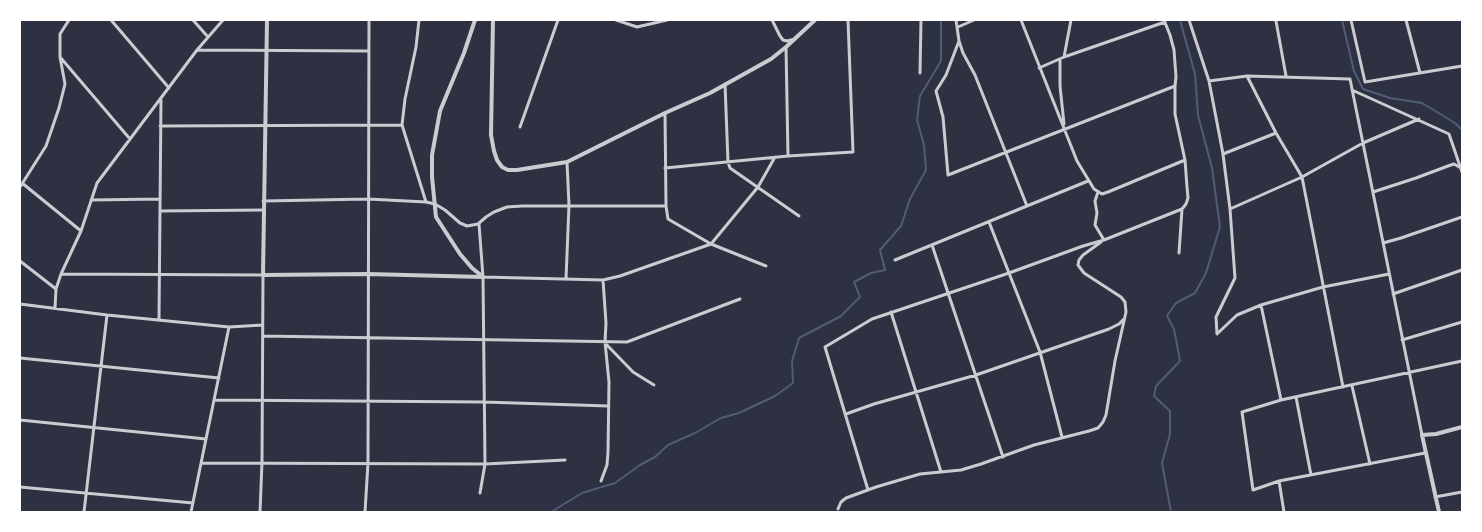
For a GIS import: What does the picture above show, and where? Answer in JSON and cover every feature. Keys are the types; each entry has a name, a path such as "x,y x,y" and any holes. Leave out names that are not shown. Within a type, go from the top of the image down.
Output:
{"street":[{"path":"69,20 60,34 60,56 65,84 59,108 46,146 21,185 81,231"},
{"path":"111,20 169,88"},
{"path":"193,20 208,37"},
{"path":"55,308 56,289 60,274 81,231 97,183 197,50 223,20"},
{"path":"260,512 267,20"},
{"path":"365,512 368,463 369,20"},
{"path":"419,20 402,126 426,202"},
{"path":"475,20 464,53 440,111 432,155 432,177 436,217 460,254 483,277"},
{"path":"493,20 490,135 497,160 502,167 508,170 568,162 665,113 710,93 771,59 796,39 815,20"},
{"path":"520,127 558,20"},
{"path":"616,20 637,28 667,20"},
{"path":"772,20 783,40 796,39"},
{"path":"665,168 775,157 853,152 848,20"},
{"path":"920,73 921,20"},
{"path":"956,20 958,41 946,75 936,91 943,117 948,176 1175,86"},
{"path":"958,27 974,20"},
{"path":"1021,20 1077,161 1088,181 1098,192 1102,194 1108,192 1185,160"},
{"path":"1064,57 1071,20"},
{"path":"1189,20 1209,81 1223,154 1230,209 1235,278 1216,317 1217,334 1237,315 1261,305 1323,287 1389,274"},
{"path":"1351,20 1365,82 1462,66"},
{"path":"1406,20 1420,73"},
{"path":"868,490 825,347 872,319 1104,240 1182,209 1186,204 1188,198 1185,160 1175,114 1176,77 1174,50 1164,21 1039,68"},
{"path":"1276,21 1286,76"},
{"path":"958,41 975,75 1027,206"},
{"path":"786,47 788,156"},
{"path":"197,50 369,51"},
{"path":"60,56 130,139"},
{"path":"1060,60 1064,130"},
{"path":"1209,81 1247,76 1350,79 1434,497 1439,512"},
{"path":"1247,76 1276,133 1302,176 1343,387"},
{"path":"725,84 728,162 730,168 800,216"},
{"path":"1352,90 1449,134 1462,169"},
{"path":"159,319 160,99"},
{"path":"665,113 666,206 668,219 711,244 766,266"},
{"path":"1230,209 1302,176 1363,143 1419,119"},
{"path":"160,126 402,126"},
{"path":"1223,154 1276,133"},
{"path":"60,274 368,274 603,280 620,276 711,244 758,187 775,157"},
{"path":"566,279 569,205 568,162"},
{"path":"1372,192 1454,164 1462,169"},
{"path":"894,260 1088,181"},
{"path":"1098,192 1095,201 1097,213 1095,225 1104,240"},
{"path":"91,200 160,199"},
{"path":"263,201 368,199 426,202 435,204 467,226 479,224 494,212 522,206 666,206"},
{"path":"1179,253 1182,209"},
{"path":"160,212 263,210"},
{"path":"1383,243 1462,217"},
{"path":"989,222 1040,352 1062,437"},
{"path":"479,224 483,277 485,464 480,493"},
{"path":"838,509 846,498 868,490 920,474 961,470 1034,445 1098,428 1106,416 1126,307 1121,297 1084,273 1078,265 1083,255 1104,240"},
{"path":"932,245 1003,456"},
{"path":"20,261 56,289"},
{"path":"1393,294 1462,270"},
{"path":"601,481 607,465 609,382 605,342 606,323 603,280"},
{"path":"263,336 626,342 740,298"},
{"path":"20,304 107,315 230,326 263,325"},
{"path":"1261,305 1281,400"},
{"path":"891,312 941,472"},
{"path":"84,512 107,315"},
{"path":"846,414 874,404 976,375 1109,329 1125,318"},
{"path":"1402,340 1462,322"},
{"path":"191,512 230,326"},
{"path":"605,342 632,372 654,385"},
{"path":"20,358 219,378"},
{"path":"1425,453 1279,481 1253,490 1242,412 1281,400 1462,361"},
{"path":"1352,386 1370,464"},
{"path":"1296,397 1311,475"},
{"path":"214,400 484,402 608,406"},
{"path":"20,420 206,439"},
{"path":"1422,435 1462,428"},
{"path":"201,463 485,464 565,460"},
{"path":"1279,481 1284,512"},
{"path":"20,487 193,503"},
{"path":"1434,497 1462,492"}],"waterway":[{"path":"551,512 582,493 615,483 655,457 668,445 695,433 721,418 739,413 775,396 793,383 792,361 799,338 841,316 860,297 854,282 871,273 885,270 880,250 901,226 910,199 926,170 924,145 917,120 920,96 941,61 941,20"},
{"path":"1171,512 1162,463 1170,434 1170,411 1154,396 1156,386 1180,361 1174,329 1167,316 1176,303 1195,293 1206,273 1220,227 1212,168 1198,115 1195,74 1180,20"},
{"path":"1342,20 1354,71 1363,89 1390,98 1422,103 1455,123 1462,130"}]}
